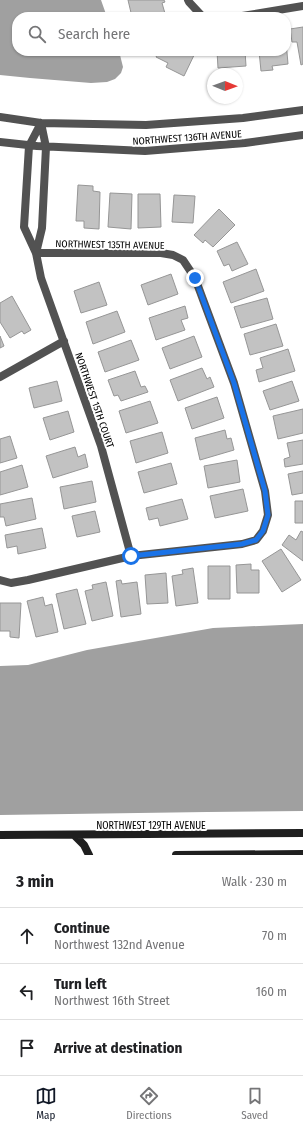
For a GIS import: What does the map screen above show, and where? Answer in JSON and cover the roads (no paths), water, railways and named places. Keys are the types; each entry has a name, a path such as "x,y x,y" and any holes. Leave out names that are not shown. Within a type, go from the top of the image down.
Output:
{"street":[{"path":"188,0 198,12"},
{"path":"266,12 303,6"},
{"name":"NORTHWEST 136TH AVENUE","path":"0,117 41,123 146,126 243,118 303,110"},
{"name":"NORTHWEST 15TH COURT","path":"41,123 29,146 24,227 36,253 41,278 101,446 131,556"},
{"name":"NORTHWEST 15TH COURT","path":"36,253 42,228 46,147 41,123"},
{"name":"NORTHWEST 136TH AVENUE","path":"0,142 29,146 145,151 245,143 303,135"},
{"name":"NORTHWEST 135TH AVENUE","path":"36,253 161,253 173,255 184,260 195,278 234,383 265,491 268,515 263,531 256,540 242,544 131,556"},
{"path":"0,377 64,341"},
{"path":"0,580 11,583 28,580 131,556"},
{"name":"NORTHWEST 129TH AVENUE","path":"0,835 303,833"},
{"path":"74,835 84,845 89,855"},
{"path":"176,855 303,854"}]}
